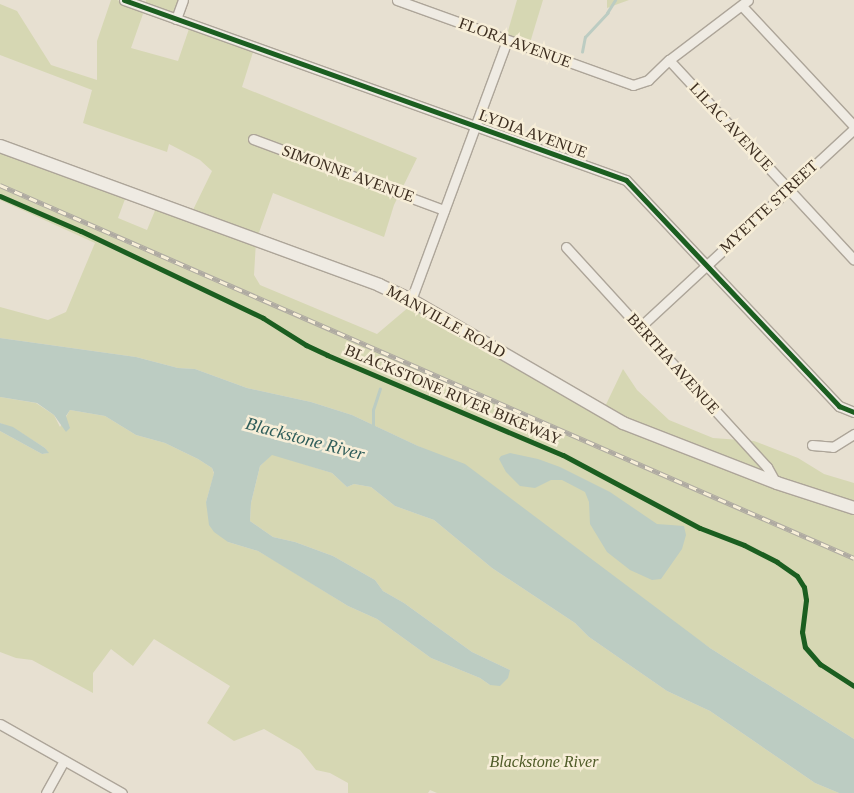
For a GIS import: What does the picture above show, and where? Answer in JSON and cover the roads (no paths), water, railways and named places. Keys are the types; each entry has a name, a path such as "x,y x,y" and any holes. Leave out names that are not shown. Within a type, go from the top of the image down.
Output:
{"main road":[{"name":"MANVILLE ROAD","path":"0,146 379,285 411,300 623,423 776,483 854,508"}],"street":[{"name":"LYDIA AVENUE","path":"124,0 626,180 839,406 854,412"},
{"path":"176,20 183,0"},
{"name":"FLORA AVENUE","path":"397,0 633,85 648,80 669,60"},
{"path":"669,60 745,3 854,128"},
{"path":"411,300 507,41"},
{"name":"LILAC AVENUE","path":"669,60 854,260"},
{"name":"MYETTE STREET","path":"640,327 854,128"},
{"name":"SIMONNE AVENUE","path":"253,139 444,210"},
{"name":"BERTHA AVENUE","path":"566,247 767,467 776,483"},
{"path":"812,445 833,447 854,434"},
{"path":"0,724 122,793"},
{"path":"46,793 64,761"}],"water":[{"name":"Blackstone River","path":"0,338 136,357 178,368 195,369 247,388 311,402 352,415 418,446 465,464 710,648 854,739 854,793 839,793 815,783 710,711 667,691 589,637 575,623 492,568 434,520 395,506 371,487 354,484 347,487 332,473 272,455 260,466 251,503 250,521 273,537 295,542 333,556 375,580 383,591 404,603 472,652 510,670 508,678 500,686 490,685 480,678 431,658 377,619 348,606 258,551 228,542 214,532 209,525 206,502 214,473 212,468 198,459 165,443 136,435 105,416 70,410 66,416 70,428 66,432 54,415 37,403 0,397"},
{"path":"0,423 13,427 45,448 49,453 42,454 0,431"},
{"path":"510,453 538,459 560,467 610,492 657,524 684,526 686,535 682,549 661,579 652,580 630,570 607,552 590,524 589,502 585,492 562,480 551,480 535,488 520,486 506,472 499,459 501,456"}],"waterway":[{"path":"582,52 585,37 607,13 615,0"},
{"path":"373,427 373,410 380,389"}],"railway":[{"path":"0,185 854,558"}]}
